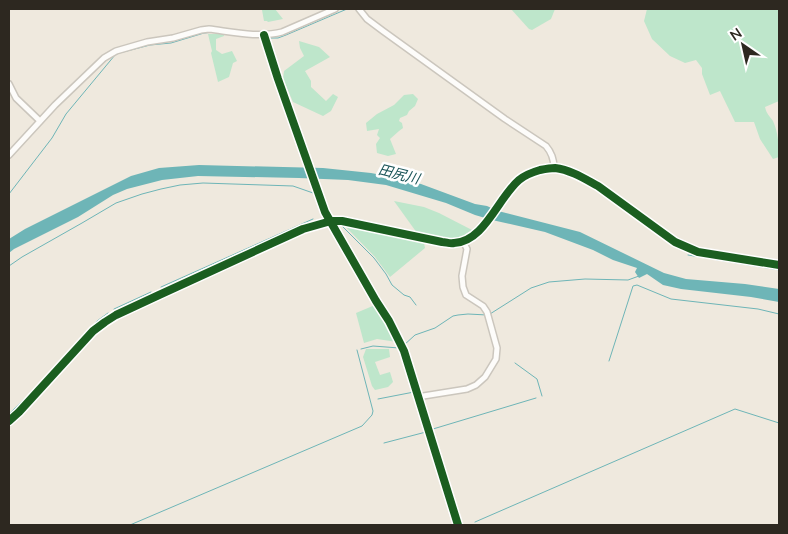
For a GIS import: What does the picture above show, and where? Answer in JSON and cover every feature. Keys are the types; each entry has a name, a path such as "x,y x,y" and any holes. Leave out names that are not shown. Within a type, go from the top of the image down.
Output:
{"street":[{"path":"9,155 40,121 104,58 116,51 147,42 209,29 265,37 282,32 335,9"},
{"path":"359,9 367,19 383,32 546,146 554,158 554,168"},
{"path":"265,37 325,212 404,351 458,525"},
{"path":"9,84 16,98 40,121"},
{"path":"9,421 93,332 116,315 303,229 331,221 358,224 442,242 453,243 463,241 473,236 482,227 520,179 544,169 554,168 576,174 598,186 662,233 686,248 698,252 779,265"},
{"path":"418,397 467,389 476,385 485,377 496,359 497,348 490,318 483,306 466,295 463,287 462,276 467,249 463,241"}],"green space":[{"path":"260,9 275,9 283,19 264,21 262,10"},
{"path":"511,9 555,9 551,19 532,30"},
{"path":"647,9 779,9 779,101 765,107 776,130 779,157 773,159 760,139 754,122 735,122 720,91 710,95 702,74 702,68 696,60 685,63 670,56 652,39 644,21"},
{"path":"208,34 224,34 224,36 216,39 216,50 222,54 232,51 237,61 233,63 229,77 218,82 211,53"},
{"path":"299,41 319,47 330,57 305,71 311,81 311,87 326,101 333,94 338,97 331,111 323,116 293,102 283,79 284,71 304,56"},
{"path":"413,94 418,99 415,106 407,115 400,118 399,121 402,123 403,128 390,139 396,154 388,156 377,153 376,144 380,138 377,135 379,129 367,131 366,123 377,114 394,105 404,95"},
{"path":"394,201 424,207 472,230 460,238 446,240 417,233"},
{"path":"345,226 424,243 425,248 390,277 375,257"},
{"path":"375,305 397,342 377,339 364,343 356,313"},
{"path":"366,349 389,349 390,357 375,362 380,375 390,372 393,382 388,387 375,390 372,386 363,357"}],"water":[{"path":"199,165 323,168 371,173 403,179 498,211 580,232 664,273 686,279 779,289 779,302 663,285 647,274 639,278 635,272 637,268 545,232 475,215 446,203 386,185 348,180 198,176 162,180 127,189 113,195 78,217 9,253 9,239 25,229 131,176 159,168"}],"waterway":[{"path":"268,38 278,38 347,9"},
{"path":"9,194 52,138 66,114 115,55 150,45 171,43 204,33 214,32"},
{"path":"255,37 264,38"},
{"path":"9,266 116,203 161,189 203,183 293,186 316,194"},
{"path":"161,287 313,219"},
{"path":"341,225 374,258 392,285 404,295 410,297 416,305"},
{"path":"688,255 779,270"},
{"path":"490,314 531,288 549,282 585,279 628,280 639,276"},
{"path":"609,361 633,286 637,285 671,299 758,309 779,314"},
{"path":"114,309 151,292"},
{"path":"51,371 97,321 108,313"},
{"path":"403,346 415,335 435,328 453,316 468,314 487,315"},
{"path":"361,349 373,346 399,348"},
{"path":"130,525 362,426 372,415 373,411 357,350"},
{"path":"515,363 537,379 542,396"},
{"path":"378,399 414,392"},
{"path":"9,414 25,398"},
{"path":"433,429 536,398"},
{"path":"475,522 735,409 779,423"},
{"path":"384,443 426,432"},
{"path":"435,436 462,525"}],"cycle path":[{"path":"264,35 325,212 389,321 404,351 458,525"},
{"path":"9,421 93,331 116,315 303,229 331,221 342,221 442,242 465,241 474,235 490,218 511,188 519,180 540,170 561,169 583,178 598,186 675,242 698,252 779,265"}],"water label":[{"name":"田尻川","path":"399,174"}]}
